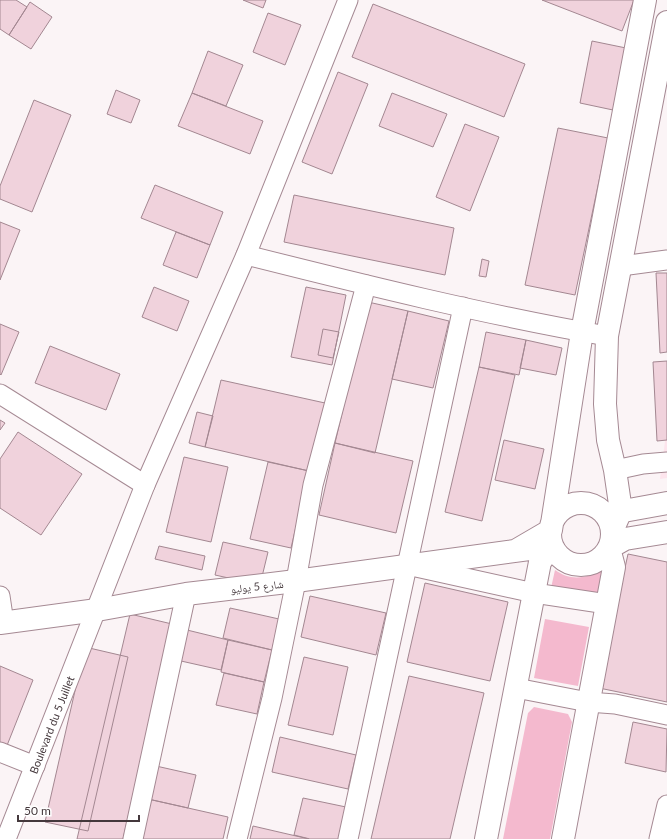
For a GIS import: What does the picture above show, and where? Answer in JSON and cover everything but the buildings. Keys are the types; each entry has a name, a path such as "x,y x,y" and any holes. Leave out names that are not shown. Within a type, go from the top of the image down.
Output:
{"street":[{"name":"Boulevard du 5 Juillet","path":"6,839 97,610 144,485 246,255 348,0"},
{"path":"486,839 540,562 551,537 582,332 646,0"},
{"path":"563,839 614,567 612,526 615,470 608,440 605,404 608,336 667,22"},
{"path":"246,255 462,307 608,336"},
{"path":"621,266 667,260"},
{"path":"237,839 272,698 296,581 313,485 366,285"},
{"path":"348,839 462,307"},
{"path":"0,394 144,485"},
{"path":"615,470 643,464 667,462"},
{"path":"612,526 603,556 594,562 584,564 574,564 557,554 551,537 553,520 559,512 568,506 578,503 598,507 612,526 625,539 667,532"},
{"path":"612,526 667,503"},
{"name":"شارع 5 يوليو","path":"2,623 97,610 186,594 296,581 515,551 551,537"},
{"path":"407,565 534,593 607,604"},
{"path":"132,839 186,594"},
{"path":"0,596 2,623"},
{"path":"516,688 588,702 615,704 667,715"},
{"path":"0,752 35,766"},
{"path":"659,839 667,805"}],"shaded area":[{"path":"667,426 667,478 660,479"},
{"path":"605,568 599,595 551,588 555,570 568,576 580,577 592,574"},
{"path":"545,619 589,627 578,686 534,678"},
{"path":"534,707 568,714 572,722 550,839 503,839 528,713"}]}
